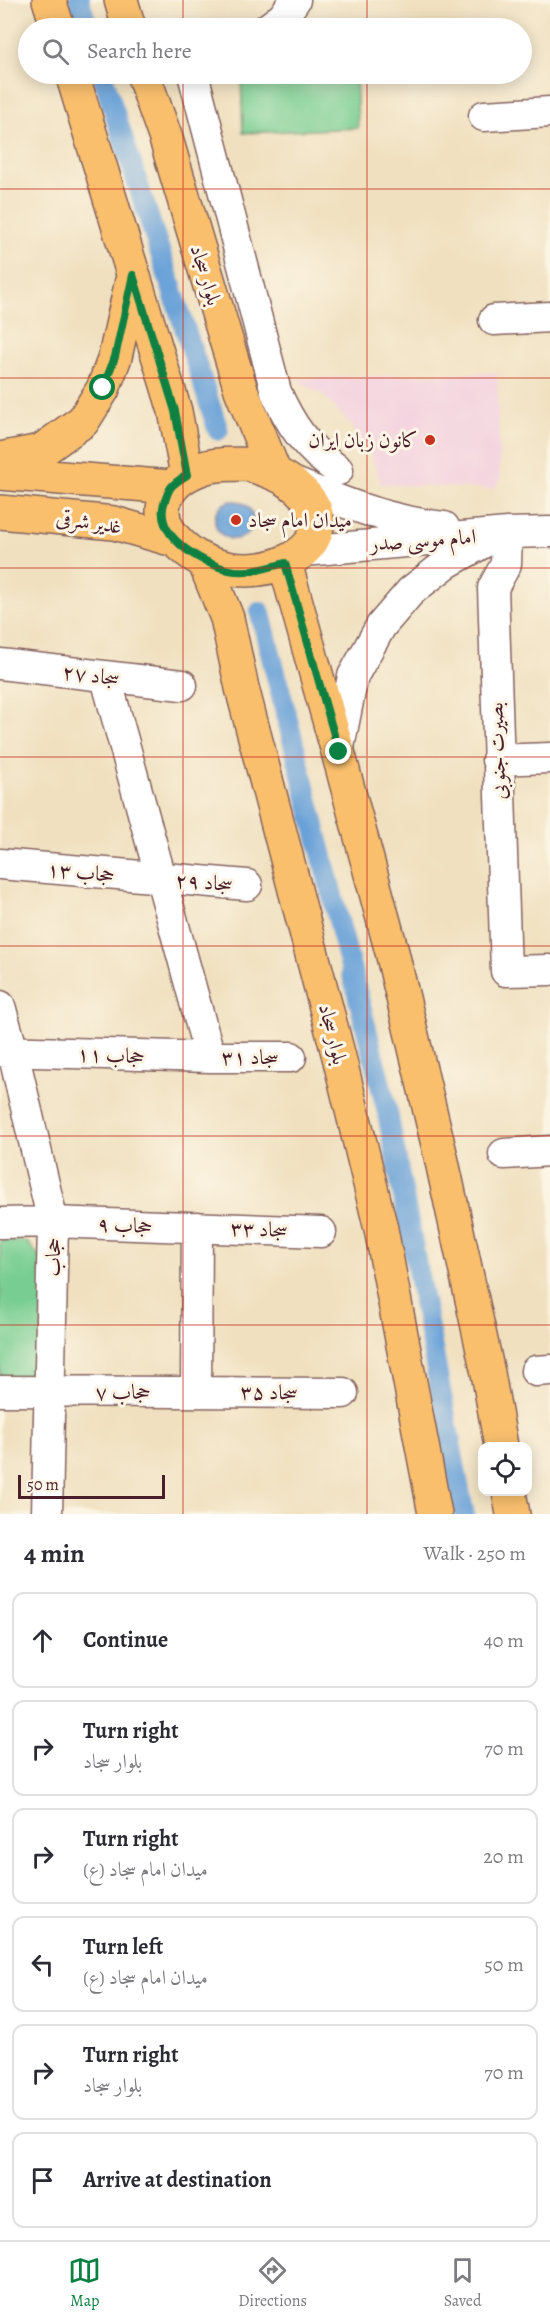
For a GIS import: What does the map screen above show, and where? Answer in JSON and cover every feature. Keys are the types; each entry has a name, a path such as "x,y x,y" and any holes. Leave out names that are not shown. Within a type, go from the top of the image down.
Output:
{"main road":[{"path":"49,0 55,18"},
{"path":"121,0 126,18"},
{"path":"75,84 175,411 179,481"},
{"name":"بلوار سجاد","path":"146,84 166,140 241,390 283,477"},
{"path":"0,459 42,451 83,421 103,388 115,357 133,275"},
{"path":"248,464 283,477 303,493 315,509 318,530 294,557 260,570 232,571 204,561 177,541 165,525 162,505 179,481 204,468 248,464"},
{"name":"غدیر شرقی","path":"0,473 179,481"},
{"name":"غدیر شرقی","path":"0,512 114,523 177,541"},
{"path":"294,557 339,752 392,952 441,1157 488,1374 500,1442"},
{"name":"بلوار سجاد","path":"204,561 227,618 242,688 373,1194 435,1514"},
{"path":"510,1496 513,1514"}],"street":[{"path":"282,18 295,0"},
{"path":"196,84 276,392 286,415 300,435 316,455 338,470"},
{"path":"484,116 550,112"},
{"path":"494,320 550,317"},
{"path":"283,477 367,512 423,524 502,534 550,532"},
{"path":"339,752 353,676 381,626 411,591 447,563 502,534"},
{"name":"امام موسی صدر","path":"294,557 502,534"},
{"name":"بصیرت جنوبی","path":"502,534 506,564 493,588 497,760 506,971 550,970"},
{"name":"سجاد ۲۷","path":"0,664 182,685"},
{"path":"106,678 210,1057"},
{"path":"497,760 550,758"},
{"name":"حجاب ۱۳","path":"0,864 162,879"},
{"name":"سجاد ۲۹","path":"162,879 247,885"},
{"name":"حجاب","path":"0,1006 7,1052 53,1222 47,1514"},
{"name":"حجاب ۱۱","path":"7,1052 210,1057"},
{"name":"سجاد ۳۱","path":"210,1057 291,1057"},
{"path":"504,1154 550,1151"},
{"name":"حجاب ۹","path":"0,1222 197,1227"},
{"path":"196,1391 197,1227"},
{"name":"سجاد ۳۳","path":"197,1227 321,1232"},
{"name":"حجاب ۷","path":"0,1391 51,1393 196,1391"},
{"name":"سجاد ۳۵","path":"196,1391 343,1394"}],"shaded area":[{"name":"کانون زبان ایران","path":"497,373 500,480 493,489 381,484 371,455 351,425 323,395 296,379"}],"green space":[{"path":"241,84 356,84 358,128 243,133"},
{"path":"0,1240 26,1241 45,1263 40,1365 24,1381 0,1380"}],"water":[{"path":"234,501 241,502 247,507 252,513 252,527 247,533 241,538 234,539 227,538 221,533 216,527 215,520 216,513 221,507 227,502"}],"waterway":[{"path":"79,0 85,18"},
{"path":"105,84 218,430"},
{"path":"260,612 387,1110 464,1514"}],"place":[{"name":"کانون زبان ایران","path":"430,440"},
{"name":"میدان امام سجاد","path":"236,520"}],"route":[{"path":"103,388 115,357 133,275 175,411 187,475 171,487 162,505 165,525 177,541 204,561 232,571 260,570 285,563 339,752"}]}
